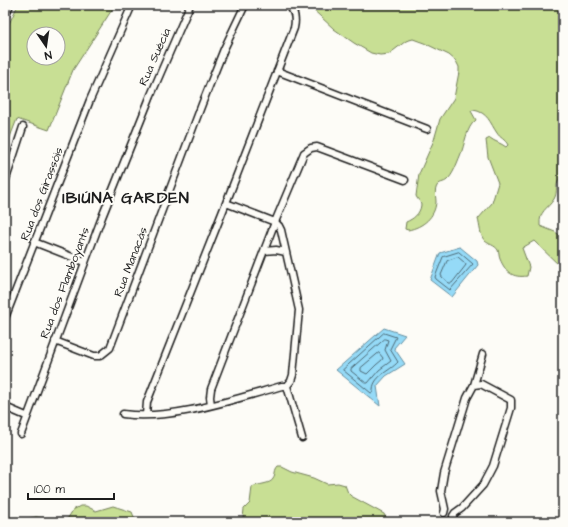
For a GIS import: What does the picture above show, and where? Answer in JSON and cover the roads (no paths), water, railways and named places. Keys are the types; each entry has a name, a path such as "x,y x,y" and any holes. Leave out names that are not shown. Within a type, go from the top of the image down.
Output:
{"street":[{"path":"5,16 10,5"},
{"name":"Rua dos Girassóis","path":"5,318 90,100 132,5"},
{"name":"Rua Suécia","path":"151,96 190,5"},
{"name":"Rua Manacás","path":"55,341 94,356 100,356 110,348 202,104 224,49 245,5"},
{"path":"146,415 147,402 294,28 295,19 293,11 288,5"},
{"path":"277,72 427,129"},
{"name":"Rua dos Flamboyants","path":"21,434 26,416 85,262 151,96"},
{"path":"5,182 23,127"},
{"path":"212,405 210,397 211,388 302,155 311,148 317,147 405,180"},
{"path":"122,414 134,416 146,415 212,405 282,386 287,386 291,381 293,375 299,310 281,230 275,222 226,203"},
{"path":"34,242 85,262"},
{"path":"264,251 276,250 286,252"},
{"path":"444,513 441,491 444,473 467,398 474,385 483,354"},
{"path":"454,522 453,516 455,512 462,508 483,485 493,466 511,408 511,400 507,397 481,384 474,385"},
{"path":"287,386 302,438"},
{"path":"5,407 26,416"}],"water":[{"path":"460,247 477,261 478,265 452,297 430,280 440,253"},
{"path":"384,328 405,335 394,348 405,364 386,376 377,386 380,406 336,370"}],"district":[{"name":"IBIÚNA GARDEN","path":"126,198"}]}
